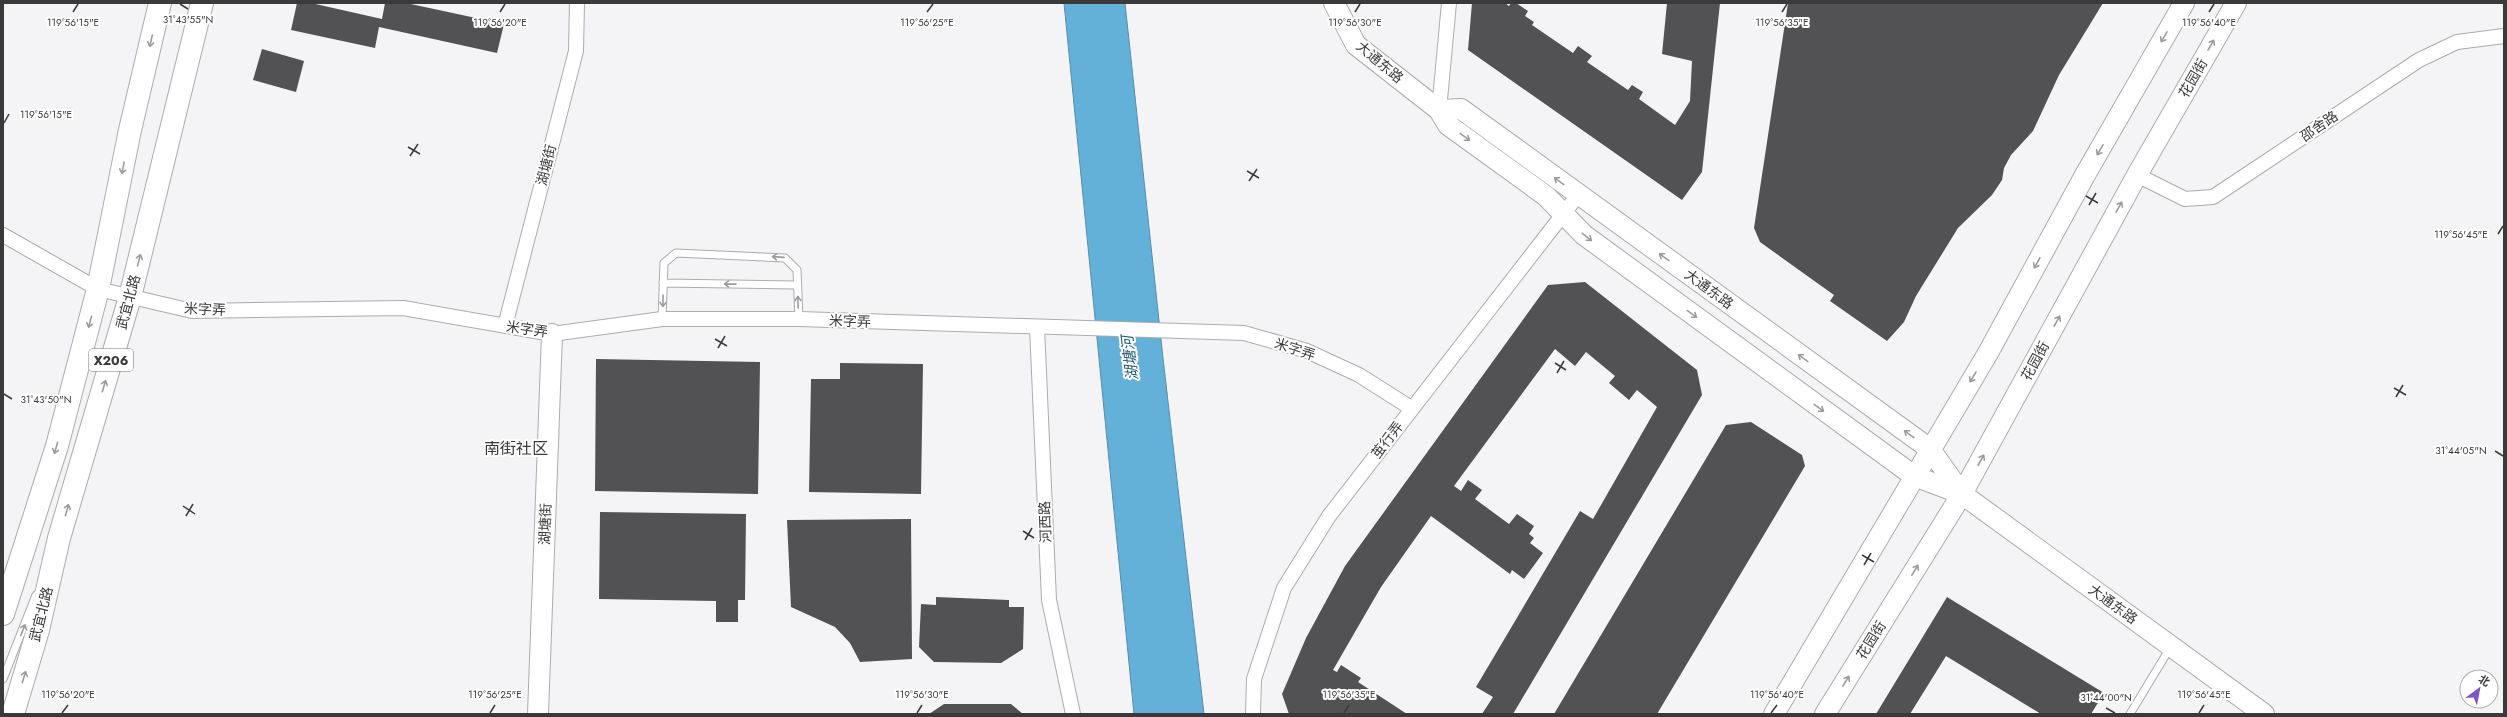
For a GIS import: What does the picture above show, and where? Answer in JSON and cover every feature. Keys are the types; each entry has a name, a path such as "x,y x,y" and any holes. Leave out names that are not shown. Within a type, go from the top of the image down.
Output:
{"main road":[{"name":"X206","path":"3,614 57,446 98,289 130,130 160,3"},
{"name":"武宜北路","path":"13,714 38,630 59,538 130,297 202,3"}],"street":[{"name":"湖塘街","path":"505,326 576,51 577,3"},
{"name":"大通东路","path":"1334,3 1356,45 1439,110 1448,125 1546,196 1584,235 1914,476 1962,494 2264,714"},
{"path":"1439,110 1448,3"},
{"path":"1774,714 1988,353 2085,175 2184,3"},
{"name":"花园街","path":"1826,714 1962,494 2137,175 2236,3"},
{"name":"邵舍路","path":"2137,175 2185,199 2213,197 2419,60 2457,42 2504,36"},
{"name":"大通东路","path":"1439,110 1460,109 1930,449 1962,494"},
{"name":"茧行弄","path":"1253,714 1254,679 1284,588 1329,516 1411,408 1564,215 1578,195"},
{"name":"米字弄","path":"3,235 98,289 192,311 403,308 552,334 662,319 799,319 1244,333 1307,351 1359,375 1411,408"},
{"name":"河西路","path":"1037,327 1049,600 1073,714"},
{"name":"湖塘街","path":"538,714 552,334"}],"lane":[{"path":"662,319 664,263 676,253 785,258 797,270 799,319"},
{"path":"663,283 798,285"},
{"path":"3,679 59,538"},
{"path":"2130,714 2171,646"}],"water":[{"name":"湖塘河","path":"1064,3 1125,3 1163,358 1204,714 1134,714"}],"building":[{"path":"297,3 311,3 382,19 385,3 406,3 504,24 497,53 379,27 375,48 291,30"},
{"path":"1472,3 1505,3 1509,6 1511,3 1516,3 1528,11 1525,16 1534,22 1532,25 1573,53 1578,46 1592,56 1587,62 1628,90 1632,85 1643,92 1639,99 1675,125 1690,101 1692,61 1662,54 1667,3 1720,3 1702,172 1682,200 1468,50"},
{"path":"1788,3 2103,3 2059,75 2033,131 2011,155 2004,168 2002,180 1992,195 1958,228 1916,296 1904,322 1887,341 1830,301 1834,295 1760,242 1754,228"},
{"path":"262,49 304,61 296,92 253,80"},
{"path":"1585,282 1697,370 1702,395 1513,714 1482,714 1493,697 1476,687 1580,511 1593,519 1657,407 1637,390 1629,400 1609,383 1615,376 1586,352 1575,366 1555,349 1454,486 1461,491 1468,480 1482,490 1475,499 1509,524 1517,514 1534,526 1529,534 1534,538 1530,543 1543,553 1524,579 1512,570 1510,574 1431,516 1381,587 1333,670 1337,672 1341,665 1361,678 1358,682 1407,714 1289,714 1282,694 1306,638 1345,566 1548,285"},
{"path":"596,359 760,362 758,494 595,491"},
{"path":"840,363 923,364 921,494 809,492 811,379 840,379"},
{"path":"1751,422 1802,455 1805,466 1657,714 1554,714 1726,425"},
{"path":"600,512 746,514 745,600 738,600 738,622 716,622 716,601 599,599"},
{"path":"911,519 912,659 860,662 850,643 835,627 791,607 787,520"},
{"path":"936,597 1009,600 1009,607 1024,607 1023,649 1001,663 934,662 919,647 921,604 936,605"},
{"path":"1947,597 2104,693 2091,714 2041,714 1946,656 1910,714 1876,714"},
{"path":"944,704 1011,704 1023,714 929,714"}],"district":[{"name":"南街社区","path":"516,448"}]}
